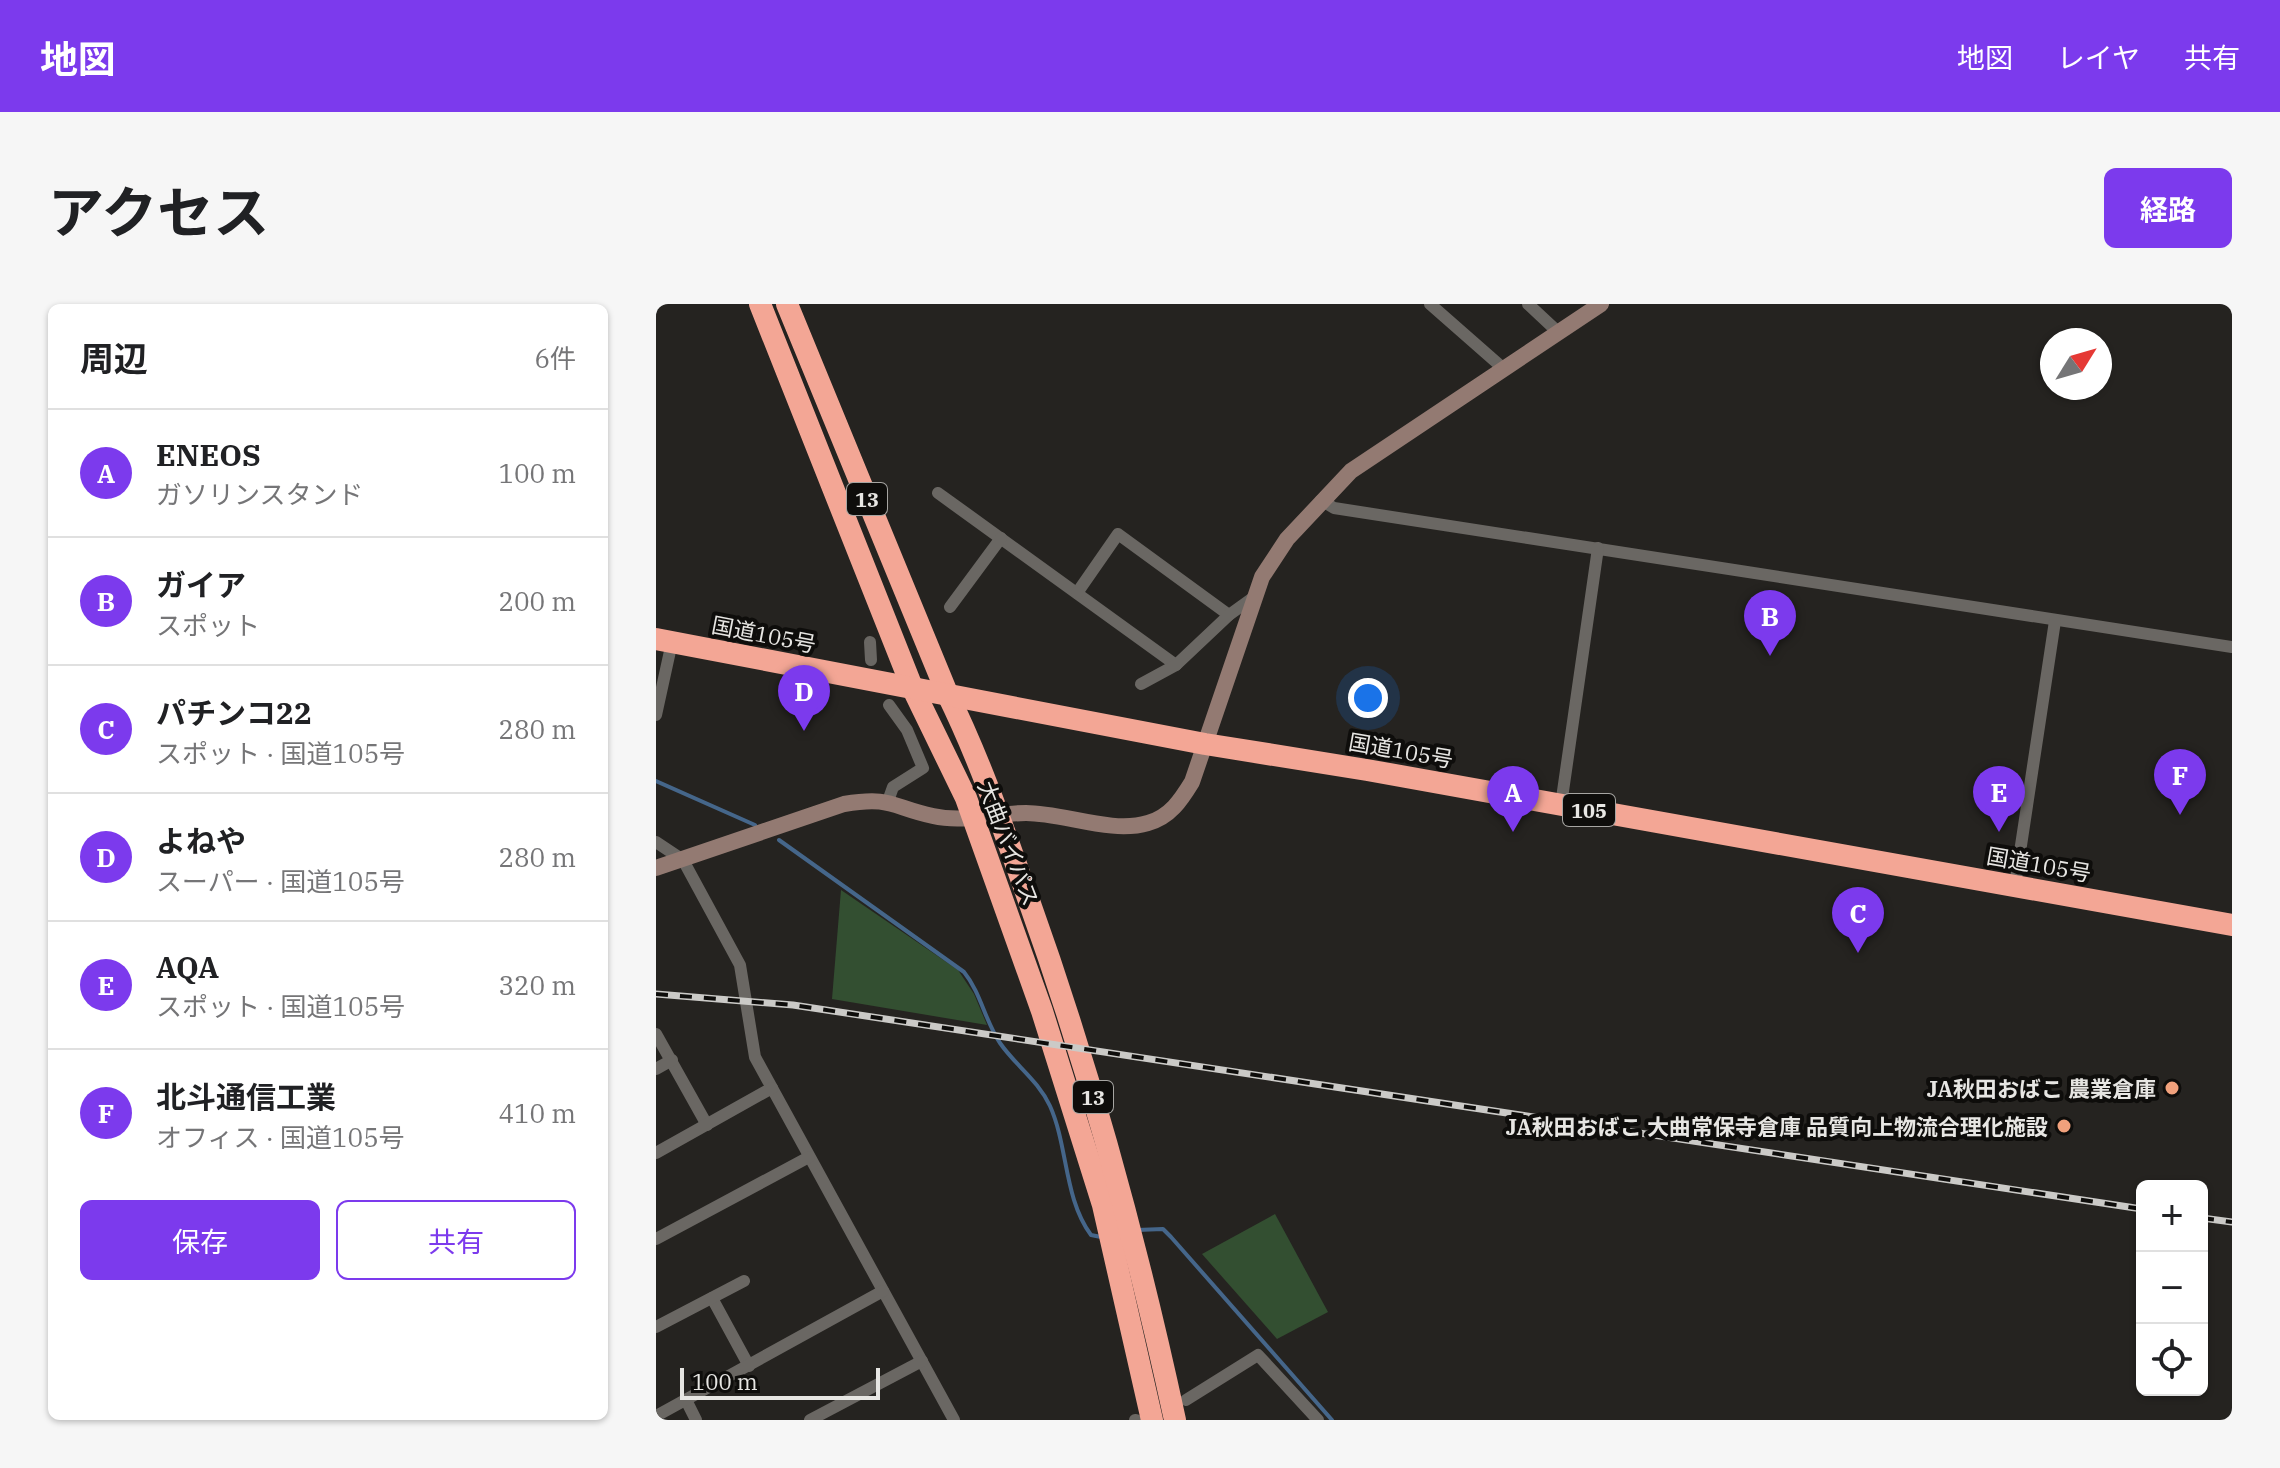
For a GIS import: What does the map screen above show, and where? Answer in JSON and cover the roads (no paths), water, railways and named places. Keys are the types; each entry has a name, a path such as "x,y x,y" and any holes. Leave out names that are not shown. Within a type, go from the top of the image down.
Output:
{"highway":[{"name":"大曲バイパス","path":"760,304 912,687 966,798 1042,1011 1099,1191 1152,1420"},
{"name":"大曲バイパス","path":"787,304 986,782 1079,1047 1181,1410"},
{"name":"国道105号","path":"664,640 787,667 947,693 1205,744 2232,925"}],"street":[{"path":"1430,304 1504,369"},
{"path":"1528,304 1559,333"},
{"path":"656,868 844,804 876,798 933,816 955,818 1025,813 1133,826 1149,823 1178,804 1192,782 1254,597 1287,539 1351,471 1601,304"},
{"path":"938,493 1176,665"},
{"path":"1321,500 1334,508 2232,647"},
{"path":"1077,593 1118,534 1229,615"},
{"path":"950,607 1001,538"},
{"path":"1561,805 1598,548"},
{"path":"1141,684 1176,665 1229,615 1254,597"},
{"path":"2015,885 2055,621"},
{"path":"656,715 664,640"},
{"path":"870,642 871,660"},
{"path":"888,801 893,787 923,768 907,730 889,705"},
{"path":"656,842 683,860 740,965 755,1057 954,1420"},
{"path":"656,1034 707,1125"},
{"path":"656,1069 672,1060"},
{"path":"656,1153 772,1088"},
{"path":"656,1239 809,1157"},
{"path":"656,1327 744,1281"},
{"path":"656,1416 883,1291"},
{"path":"712,1298 749,1366"},
{"path":"1181,1410 1258,1355 1318,1420"},
{"path":"810,1420 922,1361"},
{"path":"686,1400 696,1420"}],"waterway":[{"path":"656,781 755,825"},
{"path":"779,840 964,972 1000,1043 1039,1088 1050,1106 1082,1221 1091,1235 1101,1237"},
{"path":"1137,1230 1163,1229 1332,1420"}],"railway":[{"path":"656,994 793,1005 2136,1208"},
{"path":"2208,1219 2232,1222"}],"place":[{"name":"ガイア","path":"1770,656"},
{"name":"よねや","path":"804,731"},
{"name":"北斗通信工業","path":"2180,815"},
{"name":"ENEOS","path":"1513,832"},
{"name":"AQA","path":"1999,832"},
{"name":"パチンコ22","path":"1858,953"},
{"name":"JA秋田おばこ 農業倉庫","path":"2172,1088"},
{"name":"JA秋田おばこ 大曲常保寺倉庫 品質向上物流合理化施設","path":"2064,1126"}]}
